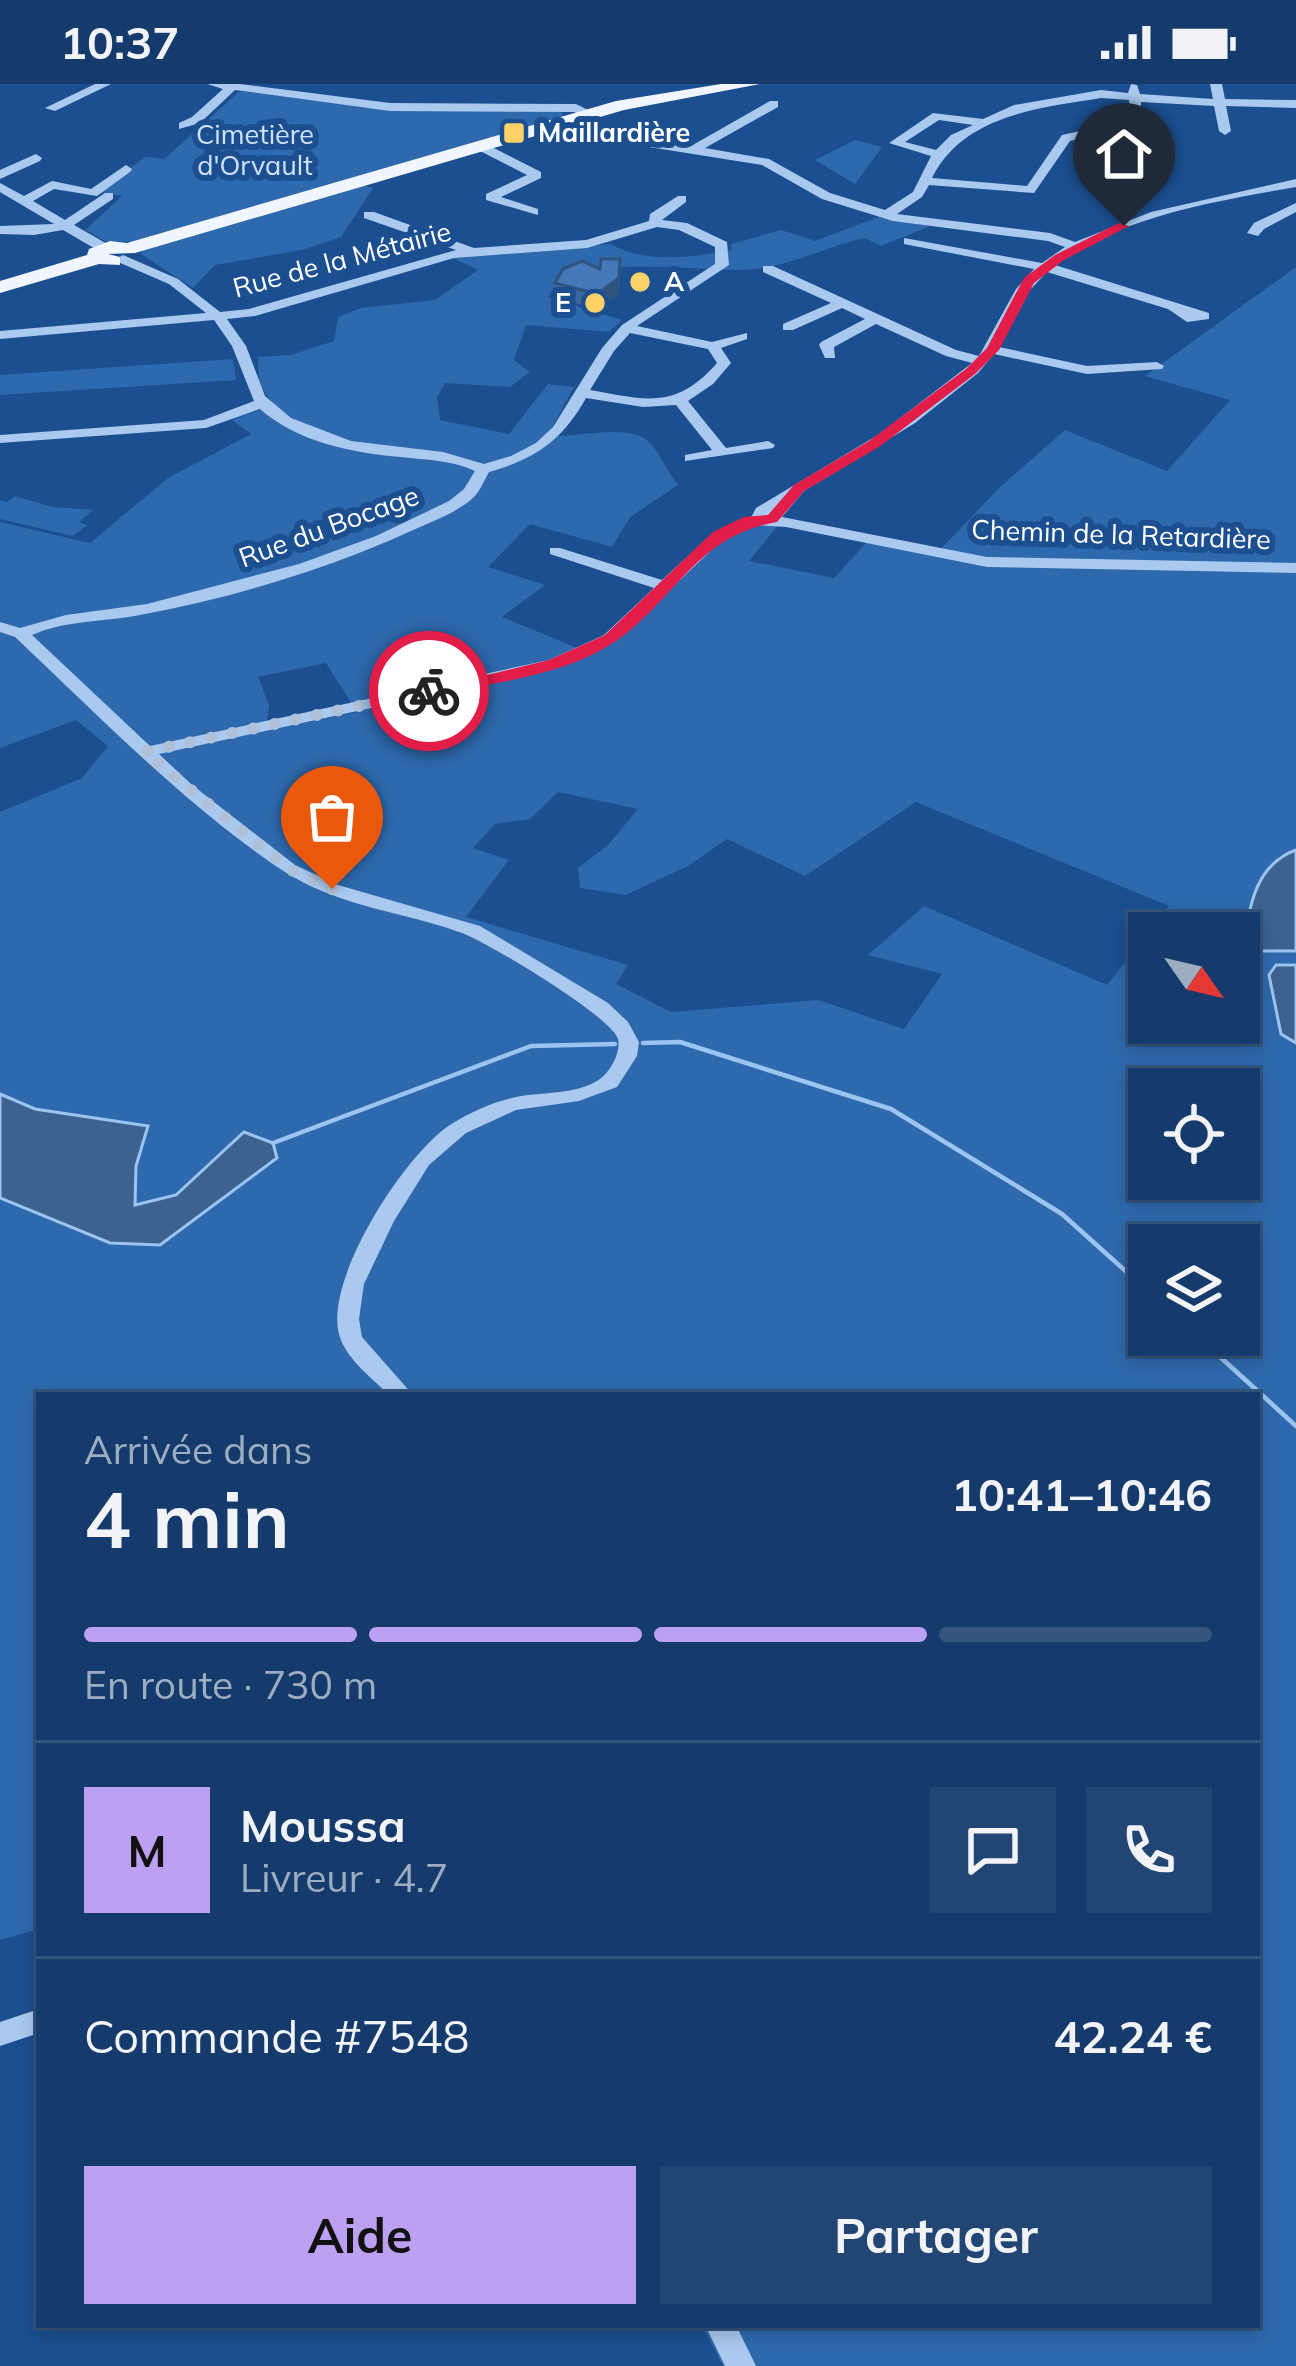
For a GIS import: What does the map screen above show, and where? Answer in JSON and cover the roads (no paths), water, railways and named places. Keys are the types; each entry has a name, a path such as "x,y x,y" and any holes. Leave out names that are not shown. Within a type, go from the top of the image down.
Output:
{"main road":[{"path":"0,287 101,253 126,254 577,117 644,99 752,84"}],"street":[{"path":"51,108 105,84"},
{"path":"213,84 390,107 576,108 577,117 605,136 776,166 826,196 886,215 1050,237 1078,248"},
{"path":"476,84 486,108"},
{"path":"1216,84 1225,131"},
{"path":"183,125 196,120 232,87"},
{"path":"928,182 1030,190 1066,138 1137,122 1134,90"},
{"path":"886,215 928,182 938,154 980,122 1066,97 1134,90 1220,104 1296,104"},
{"path":"693,150 774,104"},
{"path":"938,154 895,143 933,117 980,122"},
{"path":"480,146 537,175 490,197 533,212"},
{"path":"0,175 36,158"},
{"path":"25,201 52,185 93,193 126,169"},
{"path":"144,752 554,664 610,638 718,536 765,519 799,488 874,444 988,355 1029,281 1044,267 1124,226 1194,204 1295,185"},
{"path":"0,187 67,226 101,253"},
{"path":"0,230 36,234 67,226 109,196"},
{"path":"483,469 515,461 548,444 608,348 627,328 722,265 722,245 699,231 656,223 656,217 682,199"},
{"path":"1253,233 1296,207"},
{"path":"369,215 469,250"},
{"name":"Rue de la Métairie","path":"0,335 217,318 279,307 469,250 587,244 656,223"},
{"path":"909,242 1044,267 1175,309"},
{"path":"0,439 206,424 262,403 239,346 217,318 177,284 126,254"},
{"path":"768,269 951,353 1088,370 1157,366"},
{"path":"788,327 843,303"},
{"path":"830,355 826,345 876,318"},
{"path":"627,328 713,346 742,336"},
{"path":"582,393 656,404 681,402 704,390 724,363 713,346"},
{"path":"681,402 722,452"},
{"name":"Rue du Bocage","path":"21,634 46,624 105,619 160,606 326,558 454,504 470,492 483,469 457,459 336,442 285,420 262,403"},
{"path":"690,458 768,445"},
{"name":"Chemin de la Retardière","path":"765,519 1003,564 1296,568"},
{"path":"555,551 666,586"},
{"path":"0,627 21,634 144,752 289,869 332,889 472,930 601,1006 621,1025 629,1042 621,1070 610,1082 579,1095 512,1104 487,1113 440,1143 384,1220 347,1305 351,1339 399,1392"},
{"path":"0,2033 36,2022"},
{"path":"722,2328 741,2366"}],"waterway":[{"path":"643,1043 680,1042 891,1109 1062,1214 1128,1273"},
{"path":"273,1143 531,1046 615,1044"},
{"path":"1219,1356 1259,1392"},
{"path":"1260,1393 1296,1426"}],"place":[{"name":"Maillardière","path":"514,133"},
{"name":"A","path":"640,282"},
{"name":"E","path":"595,303"}],"park label":[{"name":"Cimetière d'Orvault","path":"255,150"}]}
